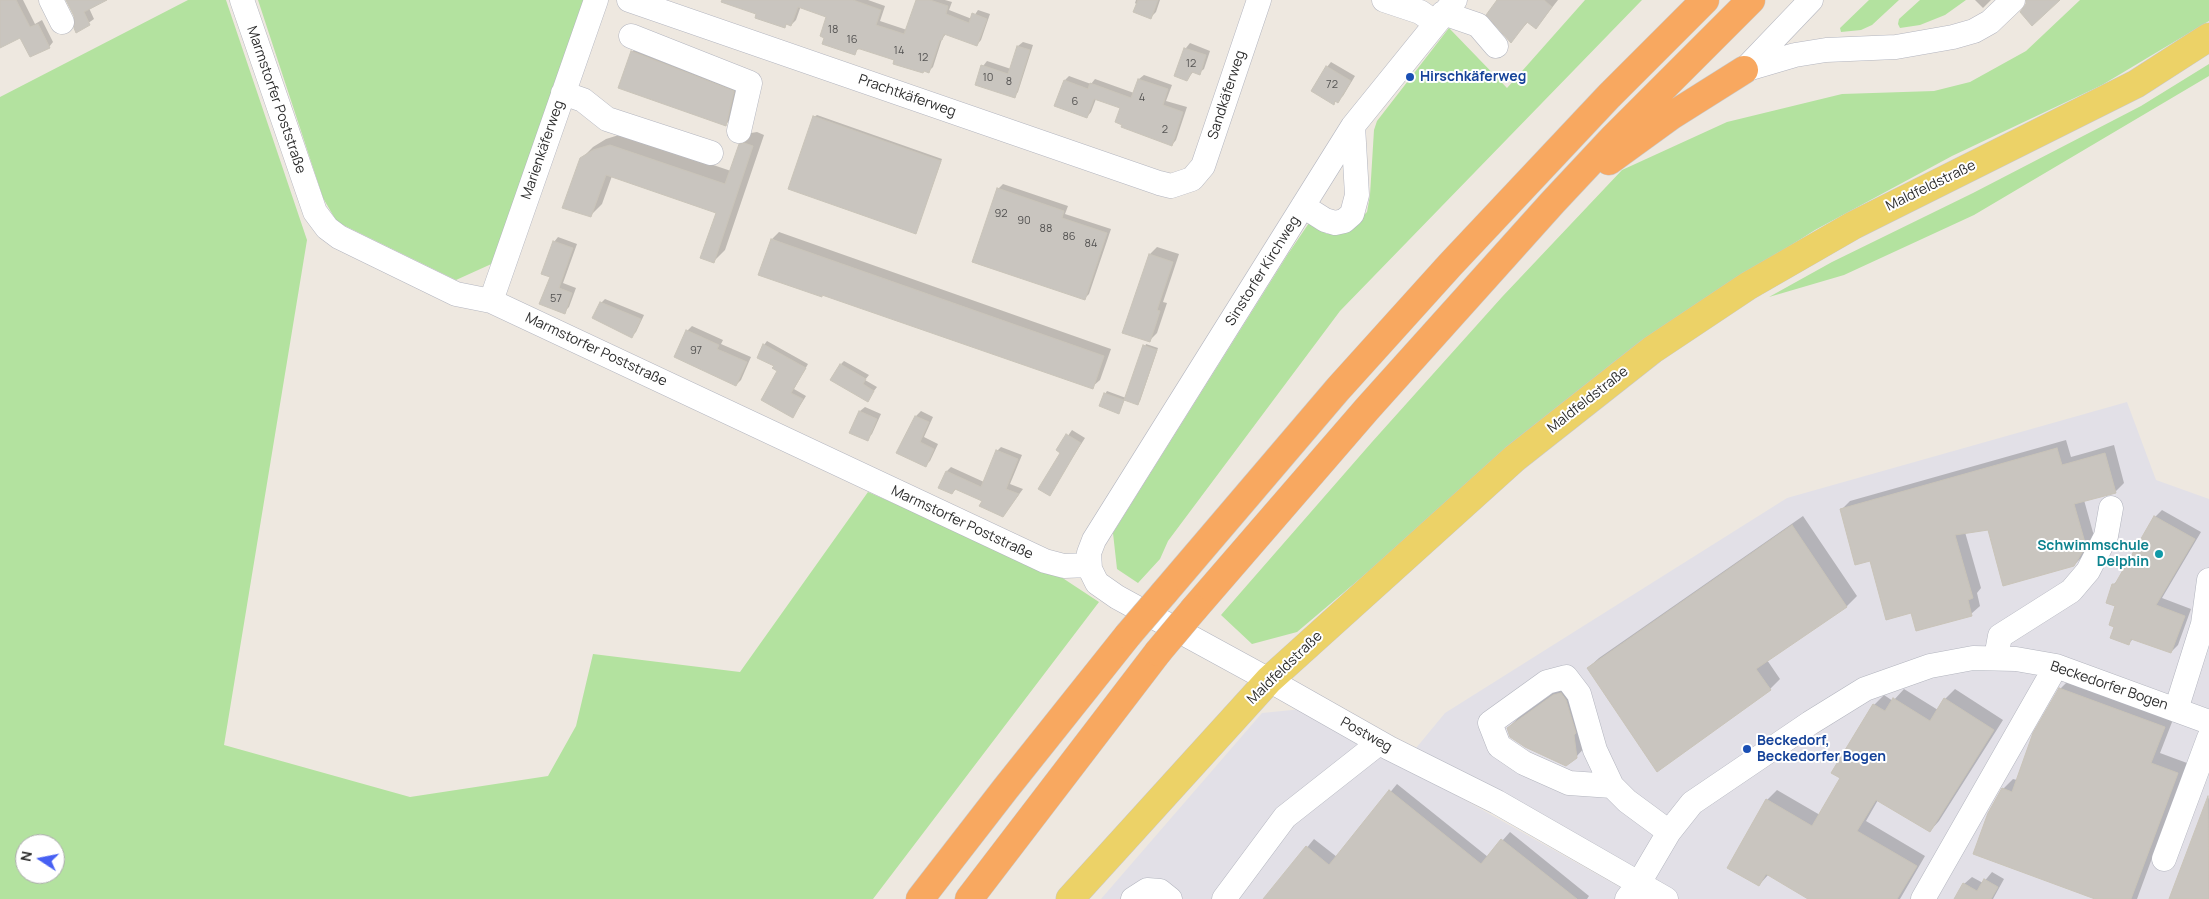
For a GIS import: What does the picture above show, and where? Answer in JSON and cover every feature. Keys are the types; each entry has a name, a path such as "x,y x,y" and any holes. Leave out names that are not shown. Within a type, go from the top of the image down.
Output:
{"highway":[{"path":"1609,96 1679,0"},
{"path":"920,899 1128,635 1345,382 1450,265 1609,96 1705,0"},
{"path":"969,899 1158,652 1374,402 1612,139 1751,0"},
{"path":"1553,202 1656,127 1744,70"}],"main road":[{"name":"Maldfeldstraße","path":"1070,899 1269,680 1515,458 1652,350 1748,286 1854,225 2136,84 2209,37"}],"street":[{"path":"51,0 62,22"},
{"name":"Marmstorfer Poststraße","path":"242,0 315,212 327,228 339,237 456,294 490,300 1045,561 1064,566 1089,559"},
{"name":"Marienkäferweg","path":"490,300 596,0"},
{"name":"Prachtkäferweg","path":"629,0 1159,183 1171,186 1185,182"},
{"name":"Sandkäferweg","path":"1185,182 1198,175 1203,166 1258,0"},
{"path":"1384,0 1420,12 1445,12 1478,25 1496,46"},
{"path":"1744,70 1812,0"},
{"path":"1744,70 1776,60 1826,50 1896,47 1953,37 1974,31 1990,22 2013,0"},
{"name":"Sinstorfer Kirchweg","path":"1089,559 1094,540 1353,126 1445,12"},
{"path":"631,36 750,84 739,131"},
{"path":"725,73 742,39"},
{"path":"563,93 583,100 607,119 710,153"},
{"path":"1303,206 1325,220 1335,223 1344,221 1352,214 1357,195 1353,126"},
{"path":"1996,658 2000,636 2071,591 2088,571 2106,536 2111,508"},
{"name":"Postweg","path":"1089,559 1092,577 1101,588 1379,742 1497,802 1633,891 1666,899"},
{"path":"2176,710 2203,624 2209,580"},
{"name":"Beckedorfer Bogen","path":"1633,891 1669,832 1692,804 1810,723 1865,689 1930,666 1973,658 1996,658 2016,659 2056,666 2209,722"},
{"path":"1923,899 2056,666"},
{"path":"1612,786 1569,783 1524,763 1499,746 1490,723 1547,682 1566,677 1578,694 1595,750 1612,786 1627,801 1669,832"},
{"path":"2164,859 2209,738"},
{"path":"1224,899 1285,817 1379,742"},
{"path":"1133,899 1147,890 1160,891 1170,899"}],"shaded area":[{"path":"2127,402 2156,480 2209,499 2209,899 1644,899 1490,811 1422,776 1641,899 1101,899 1262,713 1302,709 1402,765 1445,713 1787,498"}],"green space":[{"path":"188,0 226,0 307,240 224,745 410,797 548,776 576,726 593,654 740,672 868,492 1058,575 1099,602 873,899 0,899 0,97"},
{"path":"258,0 586,0 498,261 456,280 337,222 323,198"},
{"path":"1585,0 1642,0 1340,311 1168,541 1160,559 1138,583 1117,569 1113,533 1309,223 1327,234 1349,229 1367,212 1370,195 1374,130 1377,121 1449,28 1507,88"},
{"path":"1869,0 1899,0 1872,25 1861,30 1841,32 1840,28"},
{"path":"1920,0 1966,0 1945,15 1920,25 1900,28 1898,24 1899,19"},
{"path":"2080,0 2209,0 2209,21 2102,85 1952,156 1815,230 1697,305 1512,450 1297,632 1252,644 1221,615 1502,297 1622,170 1727,122 1842,94 1934,91 1970,82 2026,51"},
{"path":"2209,64 2209,76 1974,215 1844,275 1769,297 1832,262 1973,193 2141,106"}],"building":[{"path":"0,0 16,0 30,27 38,24 50,48 30,57 20,38 0,48"},
{"path":"66,0 107,0 84,12 90,25 76,33 74,16"},
{"path":"722,0 853,0 881,10 876,25 904,34 916,0 930,0 948,6 946,14 969,23 972,13 987,19 977,46 944,34 942,40 940,40 929,73 924,71 923,73 893,64 894,60 860,49 857,49 855,55 822,44 824,38 820,36 826,17 798,7 791,26 786,24 785,28 755,18 756,14 721,2"},
{"path":"1138,0 1158,0 1151,19 1133,12"},
{"path":"1497,0 1544,0 1552,7 1536,29 1527,22 1511,43 1486,15"},
{"path":"2026,0 2060,0 2032,26 2020,12 2026,4"},
{"path":"1017,46 1030,50 1015,98 975,85 981,65 1008,74"},
{"path":"1184,48 1206,55 1200,75 1192,72 1187,81 1174,76"},
{"path":"631,51 734,91 726,126 618,88"},
{"path":"1326,66 1351,81 1338,103 1335,101 1334,105 1311,91"},
{"path":"1138,79 1168,89 1163,105 1183,112 1172,146 1121,127 1122,125 1115,122 1120,108 1094,99 1087,118 1054,106 1064,80 1088,89 1090,83 1131,98"},
{"path":"813,116 941,161 916,234 788,189"},
{"path":"744,143 753,146 714,263 700,258 716,213 606,175 591,217 562,208 580,158 593,150 610,145 725,184 739,144"},
{"path":"997,188 1064,211 1062,218 1107,233 1085,300 972,262"},
{"path":"771,239 1104,356 1093,389 822,295 822,297 758,275"},
{"path":"553,241 573,248 559,288 572,293 565,314 539,304 550,277 541,274"},
{"path":"1149,254 1173,262 1157,310 1160,311 1150,342 1122,333"},
{"path":"600,302 641,319 632,338 592,318"},
{"path":"686,330 719,345 717,349 747,362 736,386 674,357"},
{"path":"763,344 806,368 791,393 803,399 793,418 761,400 777,371 772,368 774,366 757,358"},
{"path":"1143,345 1157,350 1138,405 1124,400"},
{"path":"840,364 866,379 863,384 874,391 868,402 830,380"},
{"path":"1104,393 1124,400 1119,414 1099,406"},
{"path":"859,411 877,419 868,441 849,433"},
{"path":"915,416 929,422 920,442 934,449 926,467 896,453"},
{"path":"1066,434 1081,443 1050,496 1038,489 1060,453 1056,450"},
{"path":"2057,448 2062,465 2105,453 2116,493 2074,504 2086,546 2074,566 2003,586 1988,530 1955,535 1973,598 1968,600 1972,616 1916,631 1911,613 1886,620 1870,561 1855,565 1840,509"},
{"path":"996,450 1018,459 1006,489 1019,494 1003,517 979,506 982,501 955,489 952,494 938,488 946,471 981,487"},
{"path":"2154,516 2195,539 2156,605 2185,616 2171,653 2131,639 2129,645 2110,638 2114,627 2109,625 2115,606 2106,603 2112,584 2115,584"},
{"path":"1792,525 1847,607 1756,669 1771,690 1657,772 1587,668"},
{"path":"2059,688 2165,727 2151,763 2178,773 2131,899 2095,899 1973,854 1988,813 2002,788 2012,792 2033,733"},
{"path":"1561,693 1566,700 1576,733 1574,735 1577,758 1566,766 1525,747 1510,737 1507,728 1553,695"},
{"path":"1893,698 1930,721 1944,698 1994,730 1930,832 1876,800 1857,831 1917,866 1897,899 1808,899 1766,874 1759,886 1727,868 1766,799 1812,826 1840,778 1831,773 1873,704 1885,711"},
{"path":"1389,790 1481,864 1501,839 1577,899 1263,899 1306,846 1329,865"},
{"path":"2208,796 2209,899 2169,899"},
{"path":"1984,879 1998,887 1991,899 1954,899 1963,883 1977,891"}],"place":[{"name":"Hirschkäferweg","path":"1410,77"},
{"name":"Schwimmschule Delphin","path":"2159,554"},
{"name":"Beckedorf, Beckedorfer Bogen","path":"1747,749"}]}
